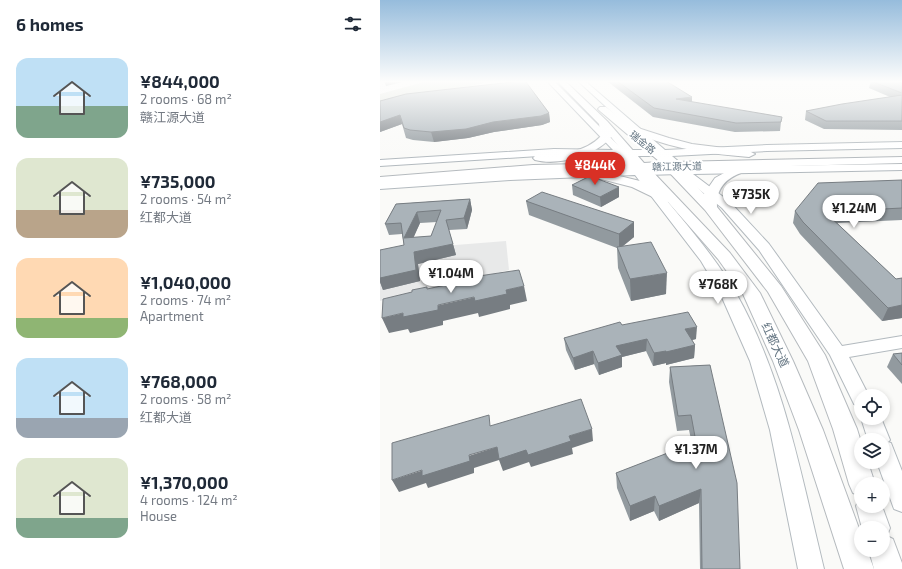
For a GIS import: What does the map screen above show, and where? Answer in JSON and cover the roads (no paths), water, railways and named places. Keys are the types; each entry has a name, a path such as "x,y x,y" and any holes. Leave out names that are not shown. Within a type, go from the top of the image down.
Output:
{"main road":[{"path":"537,164 576,154 596,146 605,130 585,108"},
{"name":"瑞金路","path":"601,108 617,122 669,161"},
{"path":"617,122 642,133 679,144 715,151 749,154"},
{"name":"赣江源大道","path":"669,161 749,154 902,152"},
{"name":"赣江源大道","path":"380,170 669,161 771,163 902,160"},
{"path":"669,161 710,200 747,256 775,290 818,360 845,429 860,477"},
{"name":"红都大道","path":"634,162 686,213 724,256 751,293 783,361 811,430 859,569"},
{"path":"710,200 713,187 722,178 740,169 771,163"},
{"path":"537,164 593,173 624,180 668,199 686,213"},
{"name":"赣江源大道","path":"380,181 537,164"},
{"path":"886,557 890,569"}],"street":[{"path":"580,108 605,130 634,162 652,191 707,260 728,293 759,362 780,430 811,569"},
{"path":"612,108 642,133 669,161"},
{"path":"669,161 715,151 902,145"},
{"path":"380,163 554,152 634,162 669,161 740,169 902,167"},
{"path":"380,186 451,179 593,173 634,162"},
{"path":"710,200 726,205 764,247 838,353 856,389"},
{"path":"838,353 902,342"},
{"path":"890,469 902,501"}]}
